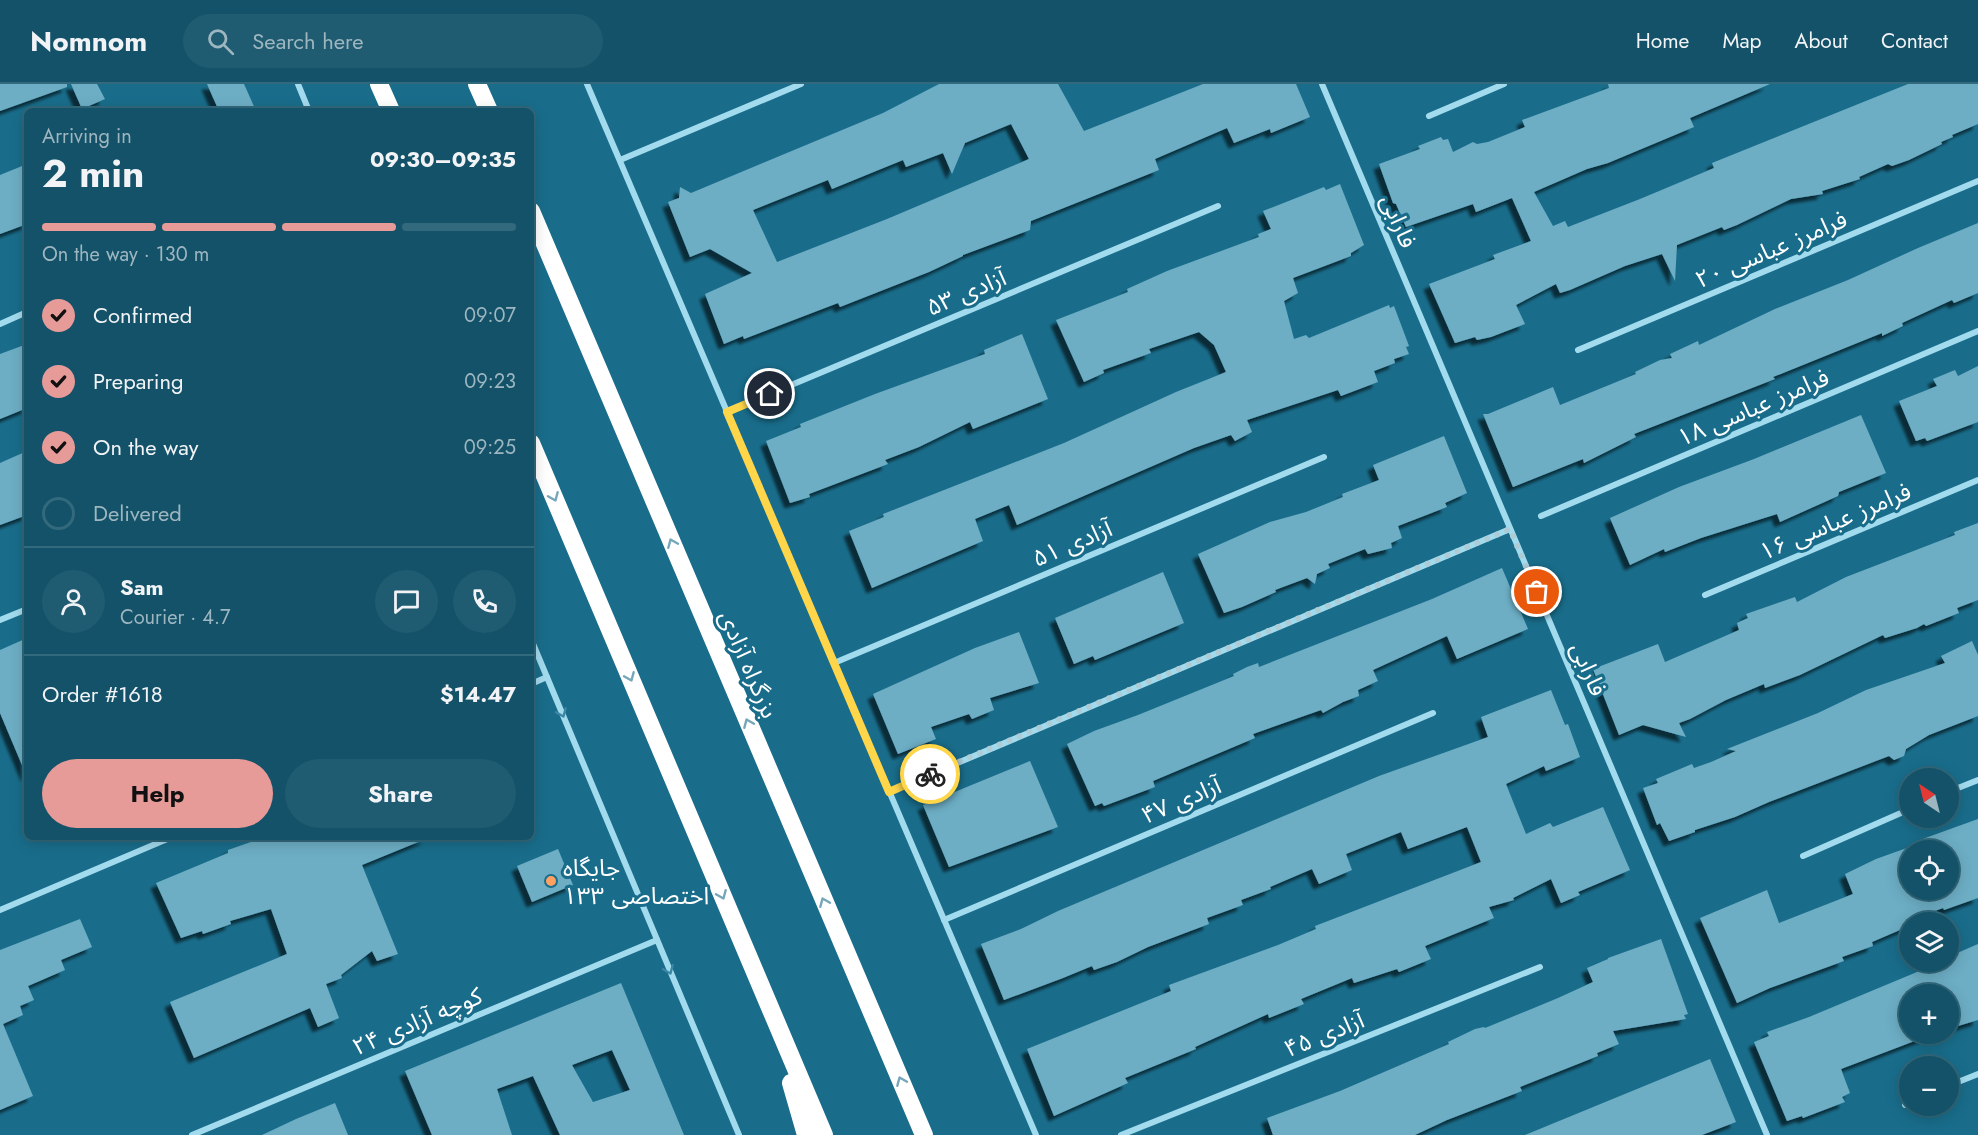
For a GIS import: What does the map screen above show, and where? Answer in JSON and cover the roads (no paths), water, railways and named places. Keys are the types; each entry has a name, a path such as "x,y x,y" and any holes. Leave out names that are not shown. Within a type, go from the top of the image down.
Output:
{"highway":[{"path":"379,84 390,108"},
{"path":"477,84 488,108"},
{"name":"بزرگراه آزادی","path":"534,218 924,1135"},
{"path":"534,450 824,1135"},
{"path":"770,1009 806,1135"}],"street":[{"path":"298,84 308,108"},
{"path":"587,84 1036,1135"},
{"path":"620,160 801,84"},
{"name":"فارابی","path":"1322,84 1767,1135"},
{"path":"1429,116 1504,84"},
{"name":"فرامرز عباسی ۲۰","path":"1578,350 1978,181"},
{"name":"۵۳ آزادی","path":"727,412 1218,206"},
{"path":"0,324 24,313"},
{"name":"فرامرز عباسی ۱۸","path":"1541,516 1978,331"},
{"name":"۵۱ آزادی","path":"834,663 1324,457"},
{"name":"فرامرز عباسی ۱۶","path":"1705,595 1978,480"},
{"path":"889,792 1510,529"},
{"path":"0,620 24,610"},
{"path":"534,646 739,1135"},
{"path":"534,683 547,677"},
{"name":"۴۷ آزادی","path":"944,920 1433,712"},
{"path":"1959,788 1978,780"},
{"path":"1803,856 1899,814"},
{"path":"0,910 165,840"},
{"name":"کوچه آزادی ۲۴","path":"192,1135 657,940"},
{"name":"۴۵ آزادی","path":"1121,1135 1540,967"},
{"path":"1959,1082 1978,1074"}],"place":[{"name":"جایگاه اختصاصی ۱۳۳","path":"551,881"}]}
